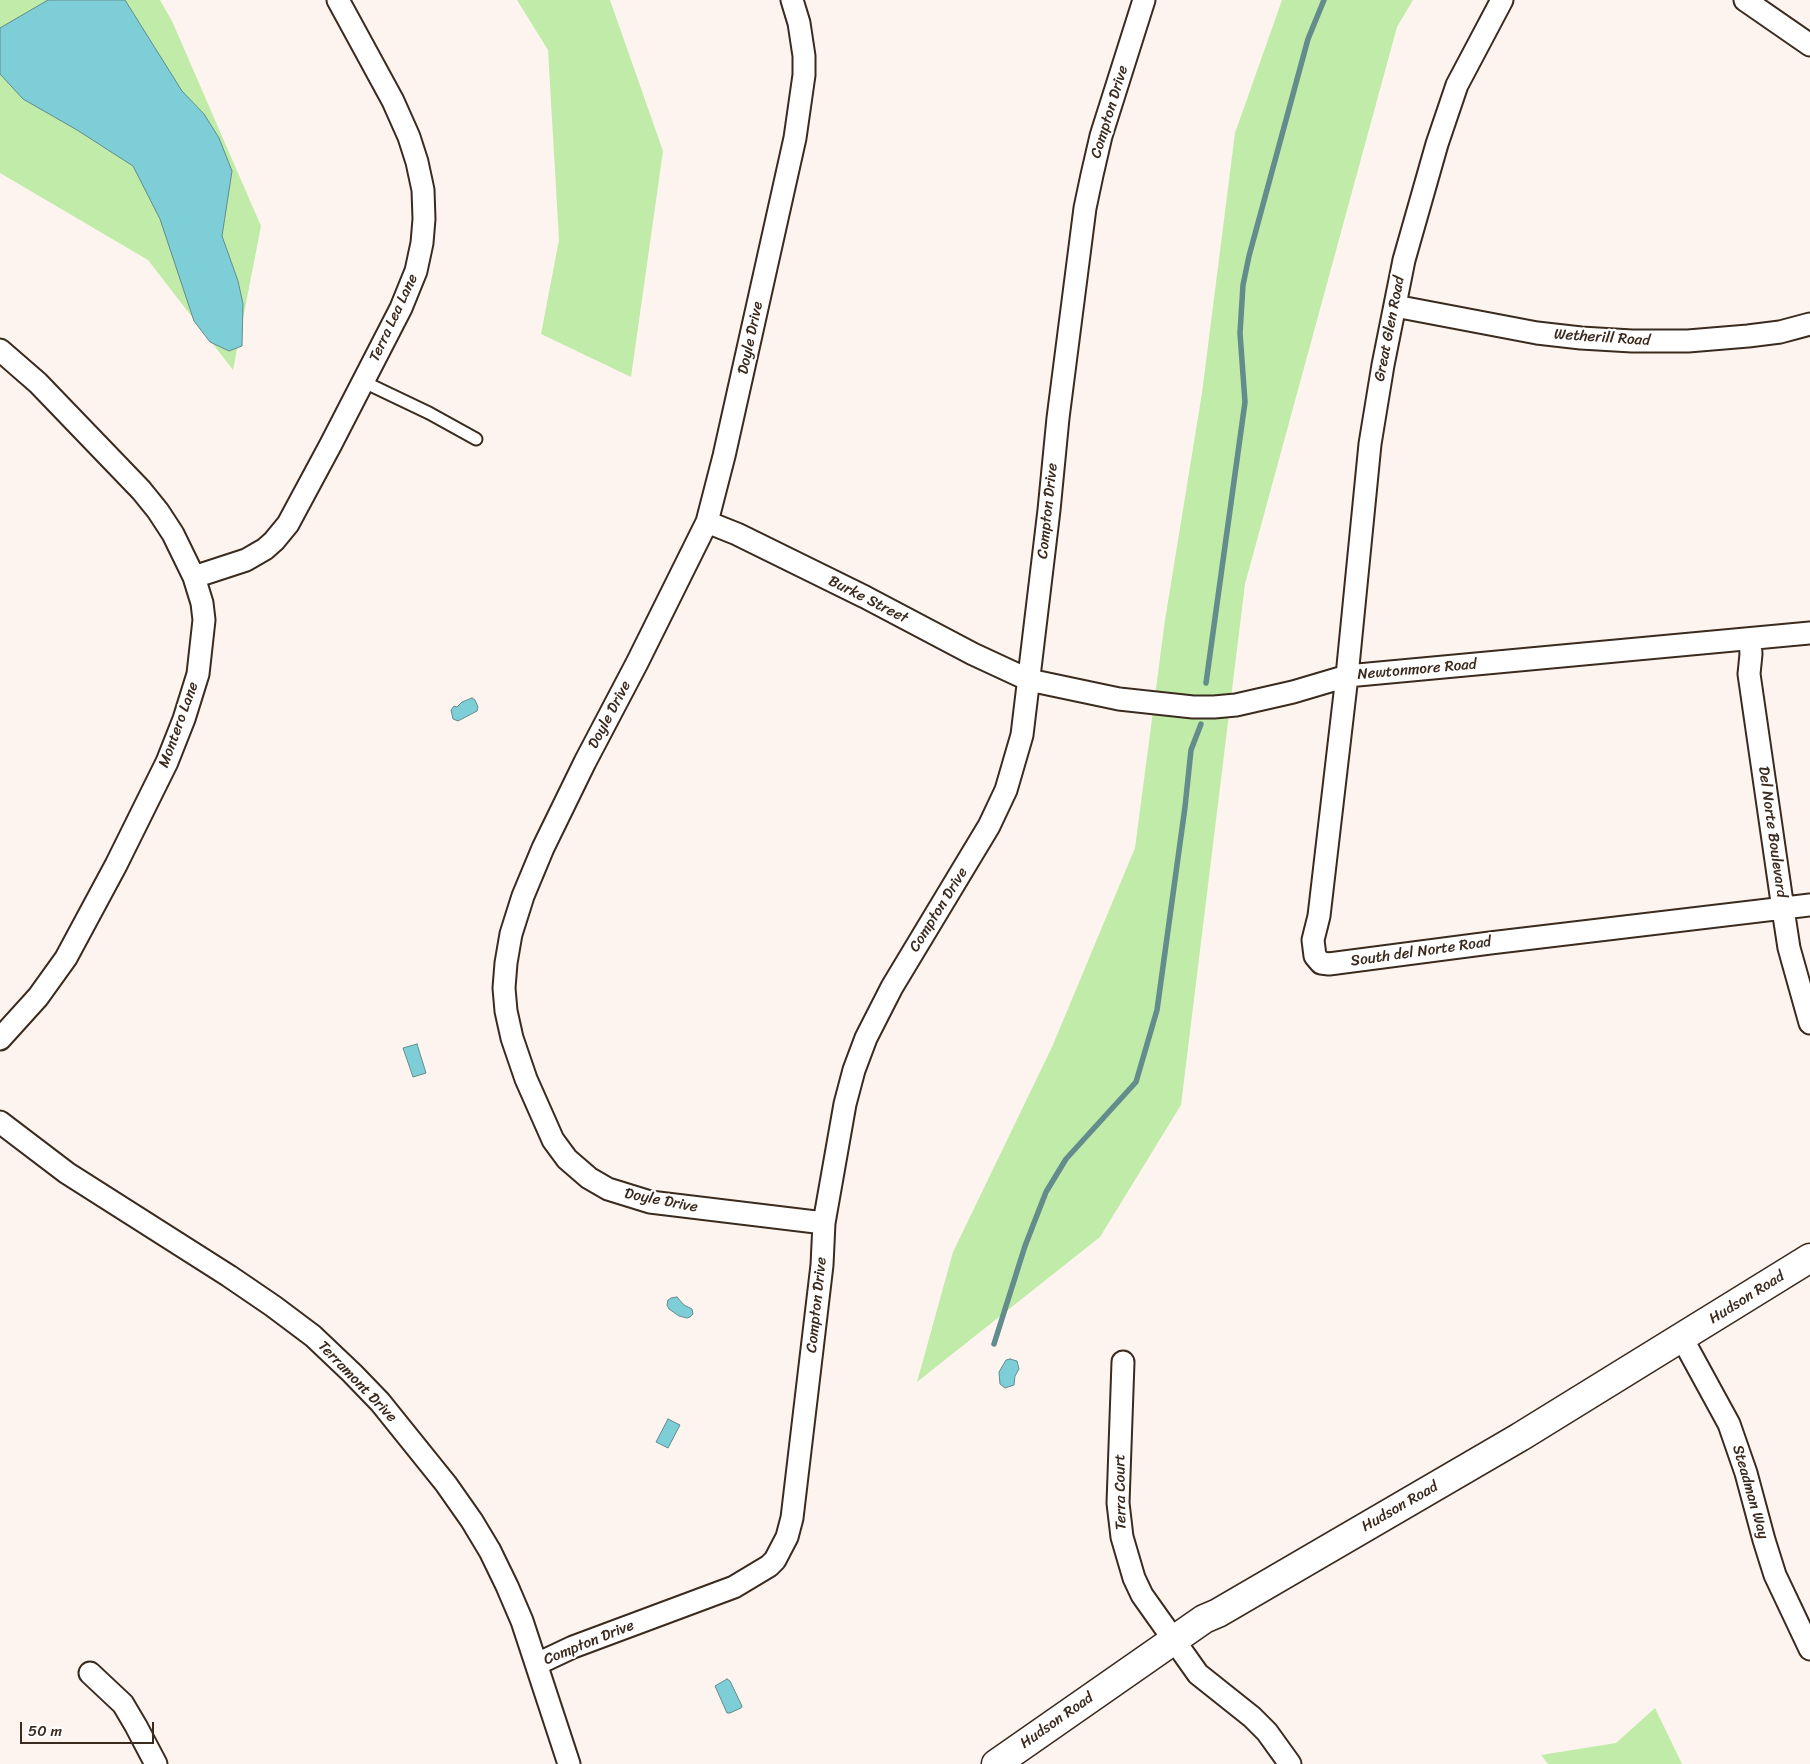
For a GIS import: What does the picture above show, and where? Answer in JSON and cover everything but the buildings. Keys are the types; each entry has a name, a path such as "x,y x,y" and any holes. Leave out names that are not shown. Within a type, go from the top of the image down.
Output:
{"street":[{"name":"Terra Lea Lane","path":"194,577 246,560 274,541 288,524 364,382 401,308 416,271 422,243 424,219 423,190 417,162 393,101 338,0"},
{"name":"Doyle Drive","path":"792,0 799,23 804,56 804,75 795,138 724,456 707,522 637,663 580,771 543,848 523,896 511,934 504,988 506,1011 512,1038 526,1079 553,1140 567,1159 589,1178 608,1189 650,1202 824,1223"},
{"name":"Compton Drive","path":"537,1664 573,1647 734,1587 769,1566 775,1560 787,1537 792,1518 822,1265 824,1223 845,1104 854,1070 866,1038 892,987 985,833 1006,790 1022,735 1058,418 1086,208 1101,136 1144,0"},
{"name":"Great Glen Road","path":"1347,676 1370,444 1383,365 1411,232 1457,85 1502,0"},
{"path":"1745,0 1810,45"},
{"name":"Wetherill Road","path":"1395,306 1537,333 1632,341 1688,341 1748,336 1780,332 1810,324"},
{"name":"Montero Lane","path":"0,350 38,383 141,490 158,511 173,534 194,577 202,603 204,620 199,665 184,720 167,762 116,865 66,958 38,997 0,1039"},
{"name":"Burke Street","path":"707,522 737,534 864,597 972,654 1029,680"},
{"name":"Newtonmore Road","path":"1029,680 1119,699 1193,707 1214,707 1236,705 1293,692 1347,676 1810,633"},
{"name":"Del Norte Boulevard","path":"1750,639 1749,674 1789,948 1810,1023"},
{"name":"South del Norte Road","path":"1347,676 1319,916 1313,940 1315,956 1321,963 1329,964 1810,905"},
{"name":"Terramont Drive","path":"0,1122 67,1173 273,1306 313,1336 352,1373 406,1434 446,1484 490,1551 522,1621 569,1764"},
{"name":"Hudson Road","path":"996,1764 1204,1619 1520,1437 1810,1258"},
{"name":"Steadman Way","path":"1682,1338 1729,1424 1746,1473 1775,1575 1810,1649"},
{"name":"Terra Court","path":"1123,1362 1118,1503 1122,1537 1134,1578 1142,1595 1198,1674 1252,1717 1267,1732 1290,1764"},
{"path":"90,1673 123,1704 156,1764"}],"lane":[{"path":"364,382 429,413 476,440"}],"green space":[{"path":"0,0 160,0 172,21 261,226 233,370 148,260 0,173"},
{"path":"517,0 610,0 663,151 631,377 541,334 559,240 548,50"},
{"path":"1282,0 1413,0 1397,27 1245,584 1181,1105 1100,1237 917,1382 953,1252 1052,1047 1135,848 1165,620 1202,393 1235,133"},
{"path":"1655,1708 1682,1764 1548,1764 1541,1755 1616,1743"}],"water":[{"path":"48,0 125,0 182,91 204,114 219,138 232,171 222,236 238,281 243,304 242,346 229,351 210,342 194,321 160,219 133,166 77,130 23,99 0,74 0,28"},
{"path":"472,698 478,707 477,711 458,721 453,719 451,710 454,706 457,707 462,702"},
{"path":"417,1044 426,1073 413,1077 403,1048"},
{"path":"677,1297 684,1305 692,1309 693,1314 690,1317 679,1316 669,1309 667,1305 668,1300"},
{"path":"1006,1360 1017,1361 1019,1369 1015,1376 1014,1385 1005,1388 1000,1384 999,1372"},
{"path":"668,1419 680,1425 668,1448 656,1442"},
{"path":"727,1679 730,1681 742,1706 730,1713 727,1713 715,1686"}],"waterway":[{"path":"1206,683 1245,402 1240,333 1243,285 1249,256 1308,39 1324,0"},
{"path":"994,1344 1025,1246 1046,1192 1066,1159 1136,1082 1157,1010 1191,750 1201,724"}]}
